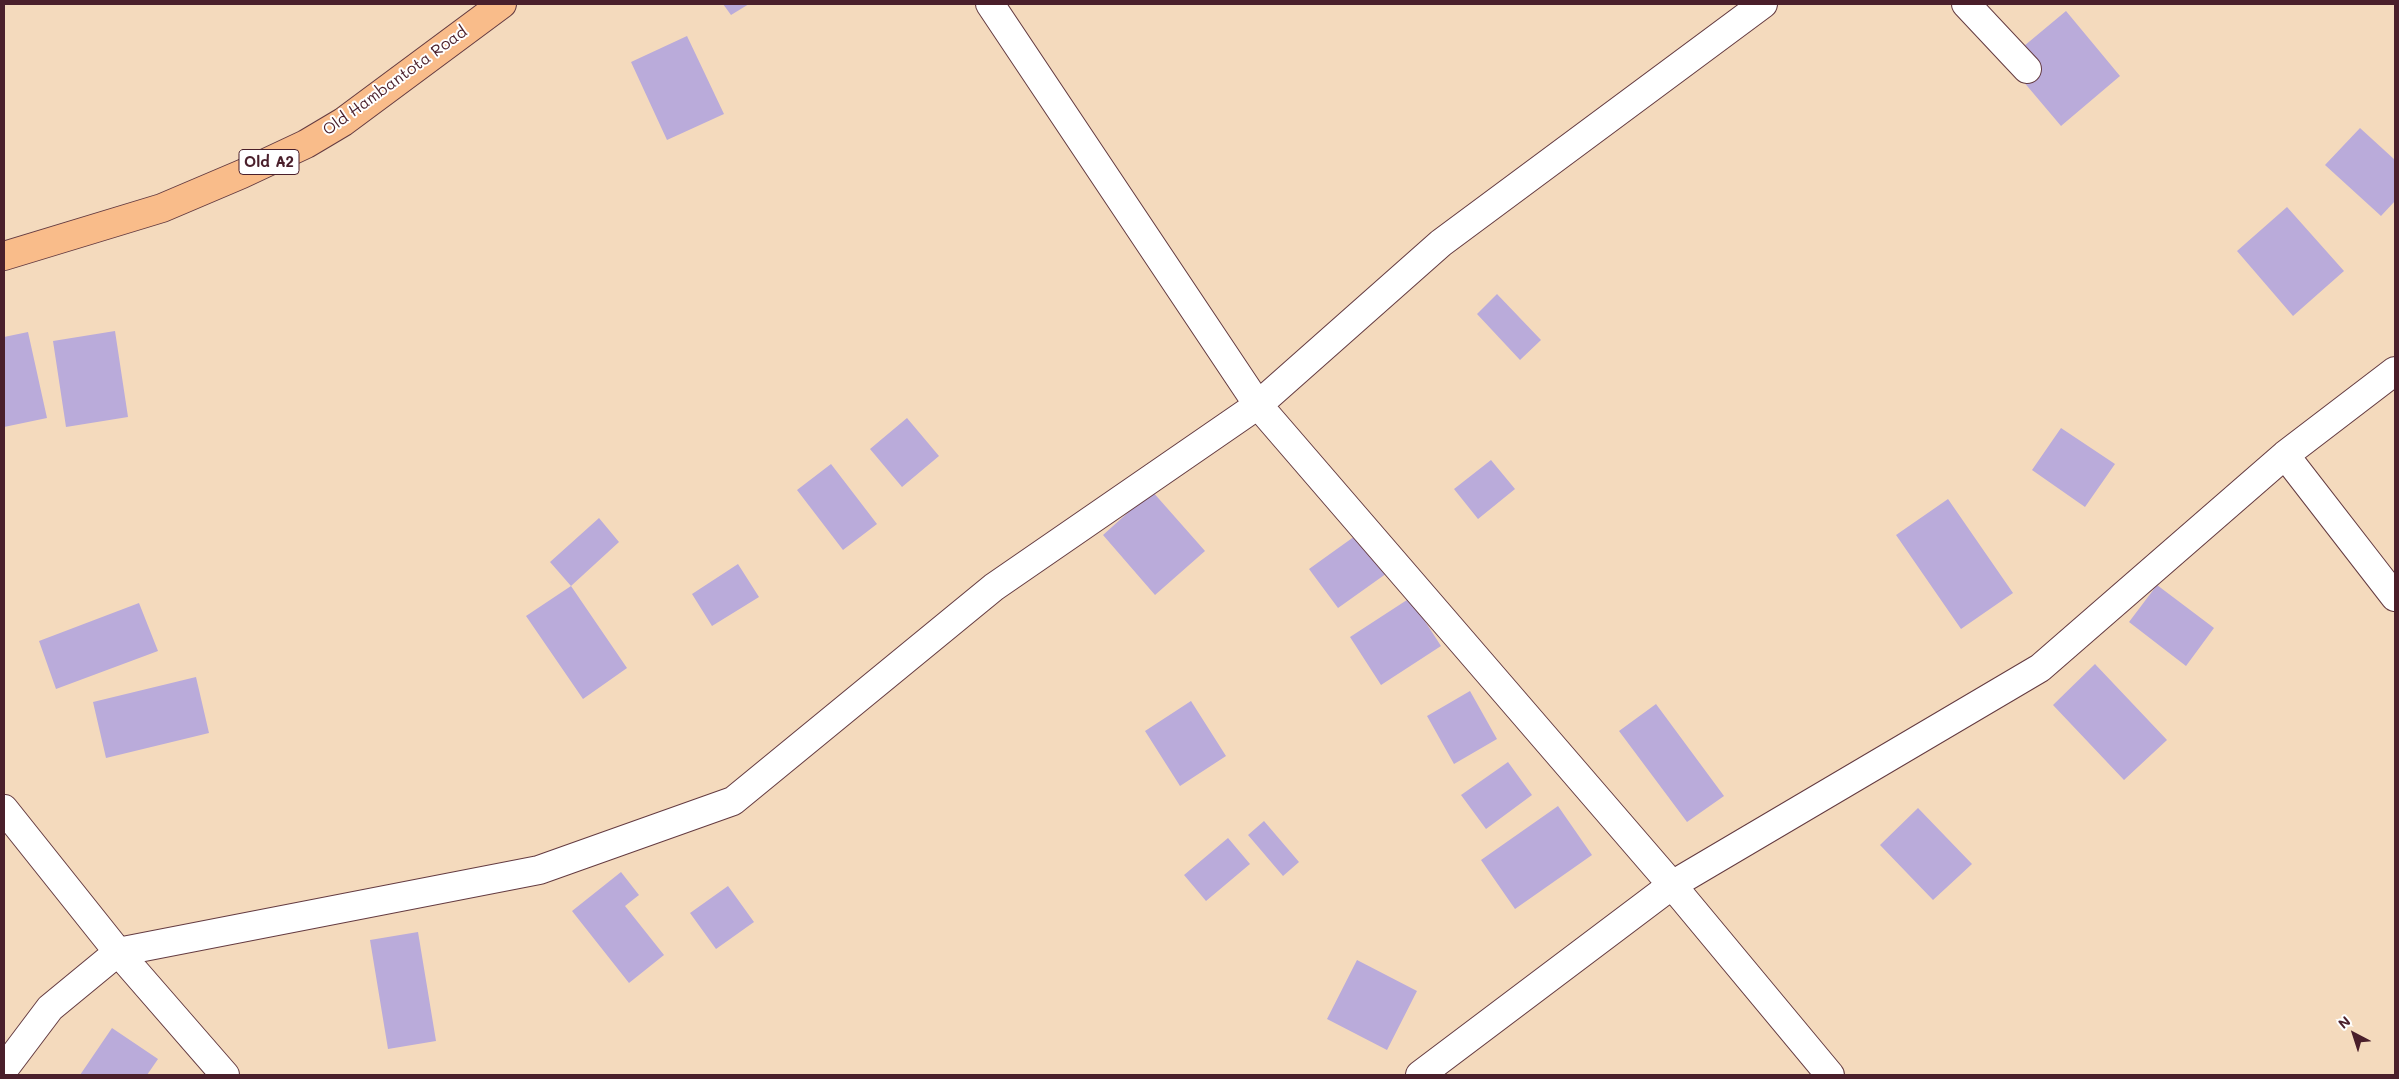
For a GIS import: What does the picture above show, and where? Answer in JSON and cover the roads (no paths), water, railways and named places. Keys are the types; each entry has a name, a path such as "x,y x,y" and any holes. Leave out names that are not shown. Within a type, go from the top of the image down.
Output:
{"highway":[{"name":"Old Hambantota Road","path":"4,256 162,208 306,144 343,122 502,4"}],"street":[{"path":"990,4 1258,405 1672,885 1830,1075"},
{"path":"4,1069 50,1008 118,952 540,870 733,801 994,587 1258,405 1441,243 1763,4"},
{"path":"1966,4 2027,70"},
{"path":"1420,1075 1672,885 2040,668 2285,455 2395,371"},
{"path":"2285,455 2395,597"},
{"path":"4,810 118,952 225,1075"}]}
